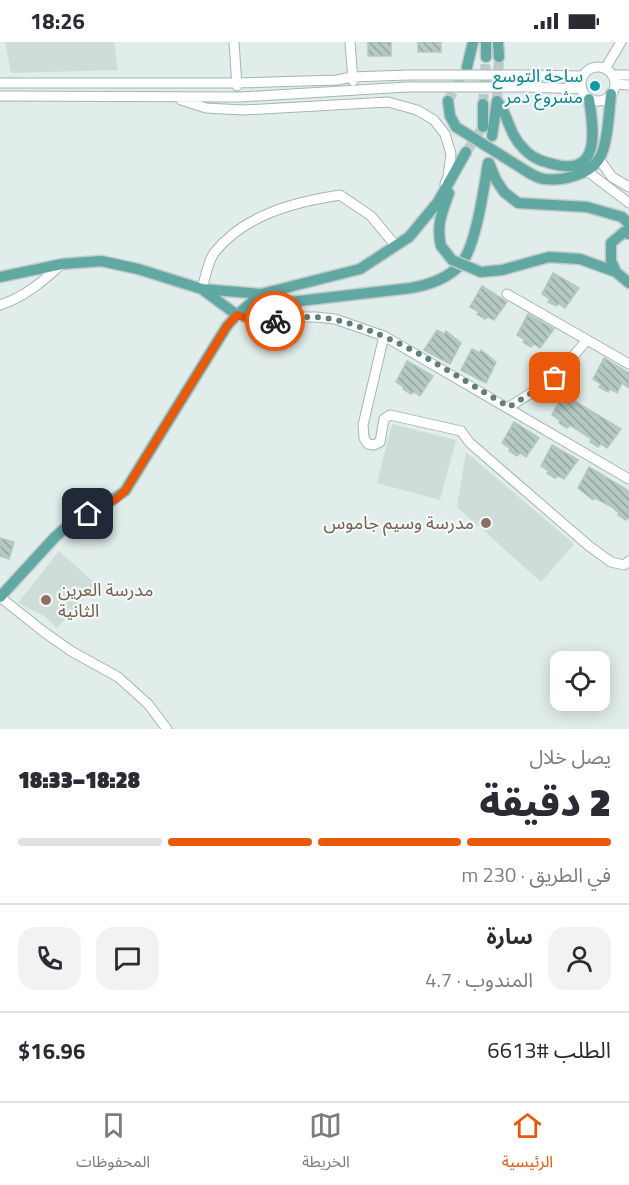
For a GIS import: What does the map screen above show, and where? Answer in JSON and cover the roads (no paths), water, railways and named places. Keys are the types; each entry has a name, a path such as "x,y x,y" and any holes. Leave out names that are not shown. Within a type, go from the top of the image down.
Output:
{"main road":[{"path":"467,66 473,42"},
{"path":"486,42 486,57"},
{"path":"498,42 499,57"},
{"path":"448,101 450,116 456,127 523,170 543,179 575,176 587,171 599,159 604,149 611,81"},
{"path":"492,136 497,101 502,108 510,132 524,150 539,160 561,166 573,165 585,160 592,148 594,131 589,99"},
{"path":"483,104 483,127"},
{"path":"0,277 62,264 101,261 138,269 202,289 261,294 360,269 410,237 438,202 463,155 439,219 438,234 441,246 452,260 481,272 502,270 549,257 580,259 616,272 629,283"},
{"path":"237,315 273,304 428,285 447,274 460,265 469,251 488,163 504,192 518,203 587,207 622,217 629,224"},
{"path":"616,272 611,261 611,243 624,232 629,234"},
{"path":"202,289 237,315"},
{"path":"0,597 55,537 73,521 104,506 125,491 227,326 261,294"}],"street":[{"path":"234,42 236,83 240,97"},
{"path":"350,42 354,90"},
{"path":"583,76 581,89 589,99 603,100 611,81 621,42"},
{"path":"0,83 236,83 337,81 352,77 408,75 583,76 595,67 611,81 629,85"},
{"path":"611,81 629,75"},
{"path":"0,96 240,97 407,87 581,89"},
{"path":"173,98 206,108 243,110 388,102 417,110 434,120 446,134 451,154 448,176 438,202"},
{"path":"599,159 612,177 629,187"},
{"path":"587,171 629,203"},
{"path":"202,289 213,254 243,226 278,209 310,199 340,195 371,216 396,246"},
{"path":"0,305 14,301 41,284 62,264"},
{"path":"507,294 629,364"},
{"path":"237,315 257,322 299,316 316,317 335,320 384,336 629,479"},
{"path":"384,336 363,425 364,438 368,444 374,445 380,442 384,419 390,415 461,431 470,443 589,546 611,562 624,565 629,561"},
{"path":"509,407 555,378 586,341"},
{"path":"0,597 71,651 118,676 148,704 167,729"}],"tunnel":[{"path":"483,104 486,57"},
{"path":"497,101 499,57"},
{"path":"448,101 467,67"},
{"path":"466,152 483,127"}],"place":[{"name":"ساحة التوسع مشروع دمر","path":"595,86"},
{"name":"مدرسة وسيم جاموس","path":"486,523"},
{"name":"مدرسة العرين الثانية","path":"46,600"}]}
